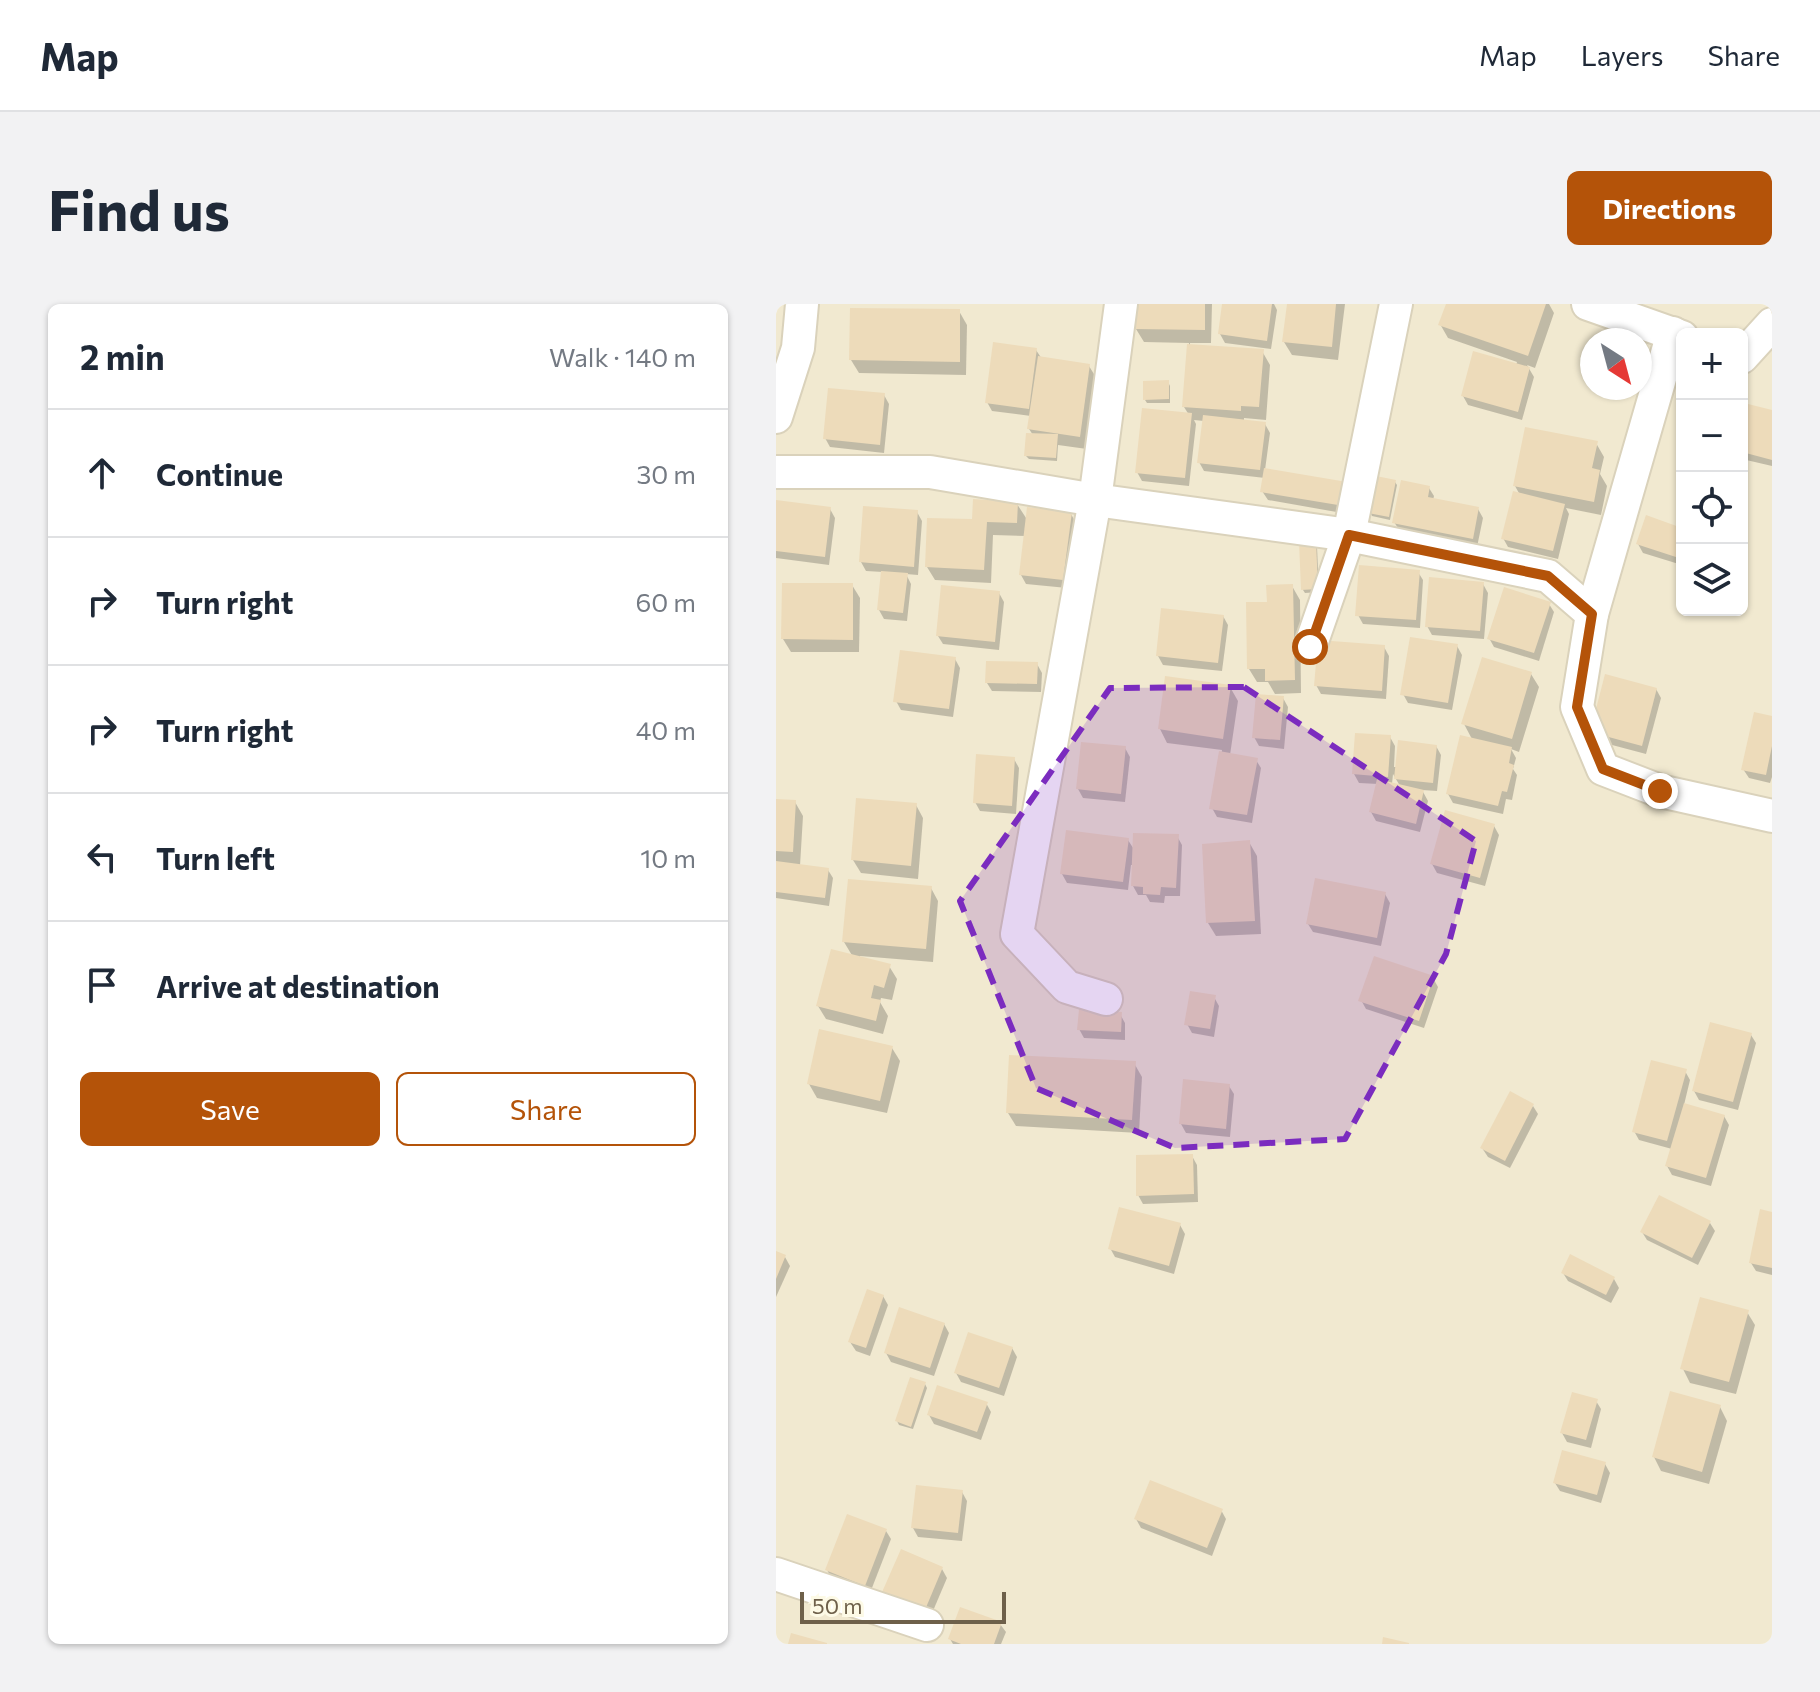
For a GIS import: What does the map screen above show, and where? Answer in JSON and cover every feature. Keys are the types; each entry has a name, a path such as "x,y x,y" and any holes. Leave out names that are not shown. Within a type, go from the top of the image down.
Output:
{"street":[{"path":"776,417 798,348 802,304"},
{"path":"1106,999 1067,987 1017,934 1095,500 1121,304"},
{"path":"1310,647 1349,535 1396,304"},
{"path":"1588,304 1676,334"},
{"path":"1748,350 1772,324"},
{"path":"1676,341 1592,614 1577,707 1603,769 1660,791 1772,816"},
{"path":"776,472 930,472 1095,500 1349,535 1548,576 1592,614"},
{"path":"776,1574 927,1625"}],"highlighted area":[{"path":"1244,687 1476,841 1446,954 1345,1139 1175,1148 1036,1088 960,901 1110,688"}],"shaded area":[{"path":"776,304 1772,304 1772,1644 776,1644"}],"building":[{"path":"1135,304 1205,304 1205,330 1134,329"},
{"path":"1222,304 1272,304 1267,341 1218,334"},
{"path":"1287,304 1336,304 1332,347 1282,342"},
{"path":"1446,304 1546,304 1528,356 1438,325"},
{"path":"850,308 960,309 960,362 849,360"},
{"path":"993,342 1037,348 1029,409 985,403"},
{"path":"1187,344 1264,349 1259,407 1241,406 1241,411 1182,407"},
{"path":"1473,351 1530,367 1518,412 1461,396"},
{"path":"1038,356 1090,364 1080,437 1027,429"},
{"path":"1169,380 1169,399 1143,400 1143,381"},
{"path":"828,388 885,393 880,445 823,439"},
{"path":"1748,404 1772,410 1772,460 1748,454"},
{"path":"1142,408 1192,413 1185,478 1135,473"},
{"path":"1203,415 1266,422 1260,470 1197,463"},
{"path":"1525,427 1598,441 1592,468 1600,470 1594,502 1513,486"},
{"path":"1026,433 1058,434 1056,458 1024,456"},
{"path":"1264,468 1347,482 1344,506 1260,492"},
{"path":"1376,476 1396,480 1389,517 1368,513"},
{"path":"1401,480 1430,486 1428,497 1479,507 1473,539 1392,523"},
{"path":"1513,491 1565,504 1553,551 1501,539"},
{"path":"973,499 1018,502 1017,523 987,522 984,570 925,567 927,518 972,519"},
{"path":"776,500 831,507 825,557 776,551"},
{"path":"863,506 918,510 914,567 859,562"},
{"path":"1027,507 1072,512 1063,580 1019,575"},
{"path":"1646,515 1676,526 1676,557 1636,544"},
{"path":"1316,540 1318,589 1301,590 1299,541"},
{"path":"1359,565 1420,570 1416,620 1355,616"},
{"path":"881,571 908,573 903,613 877,610"},
{"path":"1429,577 1484,582 1480,631 1425,627"},
{"path":"782,583 853,583 853,640 781,639"},
{"path":"1293,584 1295,680 1265,681 1265,669 1247,669 1246,602 1267,602 1266,585"},
{"path":"941,585 1000,591 995,642 936,636"},
{"path":"1504,587 1551,602 1534,653 1487,639"},
{"path":"1161,608 1224,615 1218,663 1156,656"},
{"path":"1410,637 1458,644 1448,703 1400,695"},
{"path":"1318,640 1385,645 1382,691 1314,686"},
{"path":"900,650 956,657 949,709 893,702"},
{"path":"1482,657 1532,672 1512,739 1461,724"},
{"path":"986,661 1038,662 1037,684 985,683"},
{"path":"1605,674 1657,688 1642,746 1590,732"},
{"path":"1165,676 1231,685 1223,739 1158,729"},
{"path":"1256,694 1284,696 1280,740 1252,738"},
{"path":"1754,712 1772,716 1772,746 1766,775 1741,770"},
{"path":"1355,733 1391,735 1388,777 1352,774"},
{"path":"1460,735 1512,747 1509,763 1514,765 1507,792 1502,791 1498,806 1446,794"},
{"path":"1398,740 1437,745 1433,783 1394,779"},
{"path":"1081,742 1126,746 1121,794 1076,789"},
{"path":"1219,751 1258,758 1247,815 1209,809"},
{"path":"976,754 1015,757 1012,806 973,803"},
{"path":"1377,779 1424,790 1416,824 1369,812"},
{"path":"856,798 917,803 911,866 851,860"},
{"path":"776,799 796,800 793,852 776,851"},
{"path":"1445,810 1495,824 1480,878 1430,864"},
{"path":"1066,830 1129,838 1123,882 1060,874"},
{"path":"1133,833 1179,834 1176,888 1161,887 1160,895 1143,894 1143,887 1131,886"},
{"path":"1250,840 1255,921 1206,923 1202,844"},
{"path":"776,861 829,868 825,898 776,892"},
{"path":"1315,878 1386,892 1377,938 1306,924"},
{"path":"848,879 932,886 926,949 842,942"},
{"path":"831,949 891,964 884,988 874,985 871,998 881,1000 876,1021 816,1006"},
{"path":"1374,956 1434,976 1419,1021 1358,1001"},
{"path":"1190,991 1216,995 1210,1029 1184,1025"},
{"path":"1079,1009 1122,1012 1121,1032 1077,1030"},
{"path":"1710,1022 1752,1033 1733,1102 1692,1091"},
{"path":"819,1029 893,1046 880,1101 807,1084"},
{"path":"1009,1055 1136,1061 1132,1120 1006,1113"},
{"path":"1651,1060 1687,1069 1667,1141 1632,1132"},
{"path":"1183,1079 1230,1084 1226,1129 1179,1124"},
{"path":"1510,1091 1534,1104 1505,1161 1480,1148"},
{"path":"1684,1103 1725,1115 1706,1178 1665,1166"},
{"path":"1193,1154 1194,1194 1136,1196 1136,1155"},
{"path":"1659,1195 1711,1221 1692,1258 1640,1232"},
{"path":"1119,1207 1181,1223 1169,1266 1108,1249"},
{"path":"1760,1209 1772,1212 1772,1268 1749,1263"},
{"path":"776,1251 786,1255 776,1279"},
{"path":"1570,1254 1615,1277 1606,1295 1561,1273"},
{"path":"867,1289 884,1295 866,1348 848,1342"},
{"path":"1700,1297 1749,1310 1729,1382 1680,1369"},
{"path":"899,1307 945,1323 930,1368 884,1353"},
{"path":"968,1332 1013,1347 999,1388 954,1373"},
{"path":"910,1377 926,1382 911,1427 895,1421"},
{"path":"937,1385 988,1402 977,1432 927,1415"},
{"path":"1670,1391 1721,1405 1702,1472 1652,1457"},
{"path":"1572,1392 1598,1399 1586,1440 1560,1433"},
{"path":"1562,1450 1606,1462 1597,1495 1553,1483"},
{"path":"1150,1480 1223,1509 1207,1548 1134,1519"},
{"path":"916,1485 963,1490 958,1533 911,1528"},
{"path":"847,1514 887,1529 865,1586 825,1570"},
{"path":"901,1549 943,1567 922,1617 879,1599"},
{"path":"960,1607 1002,1622 994,1644 961,1644 948,1639"},
{"path":"791,1633 827,1643 827,1644 788,1644"},
{"path":"1383,1637 1409,1643 1409,1644 1382,1644"}],"route":[{"path":"1310,647 1349,535 1548,576 1592,614 1577,707 1603,769 1660,791"}]}
